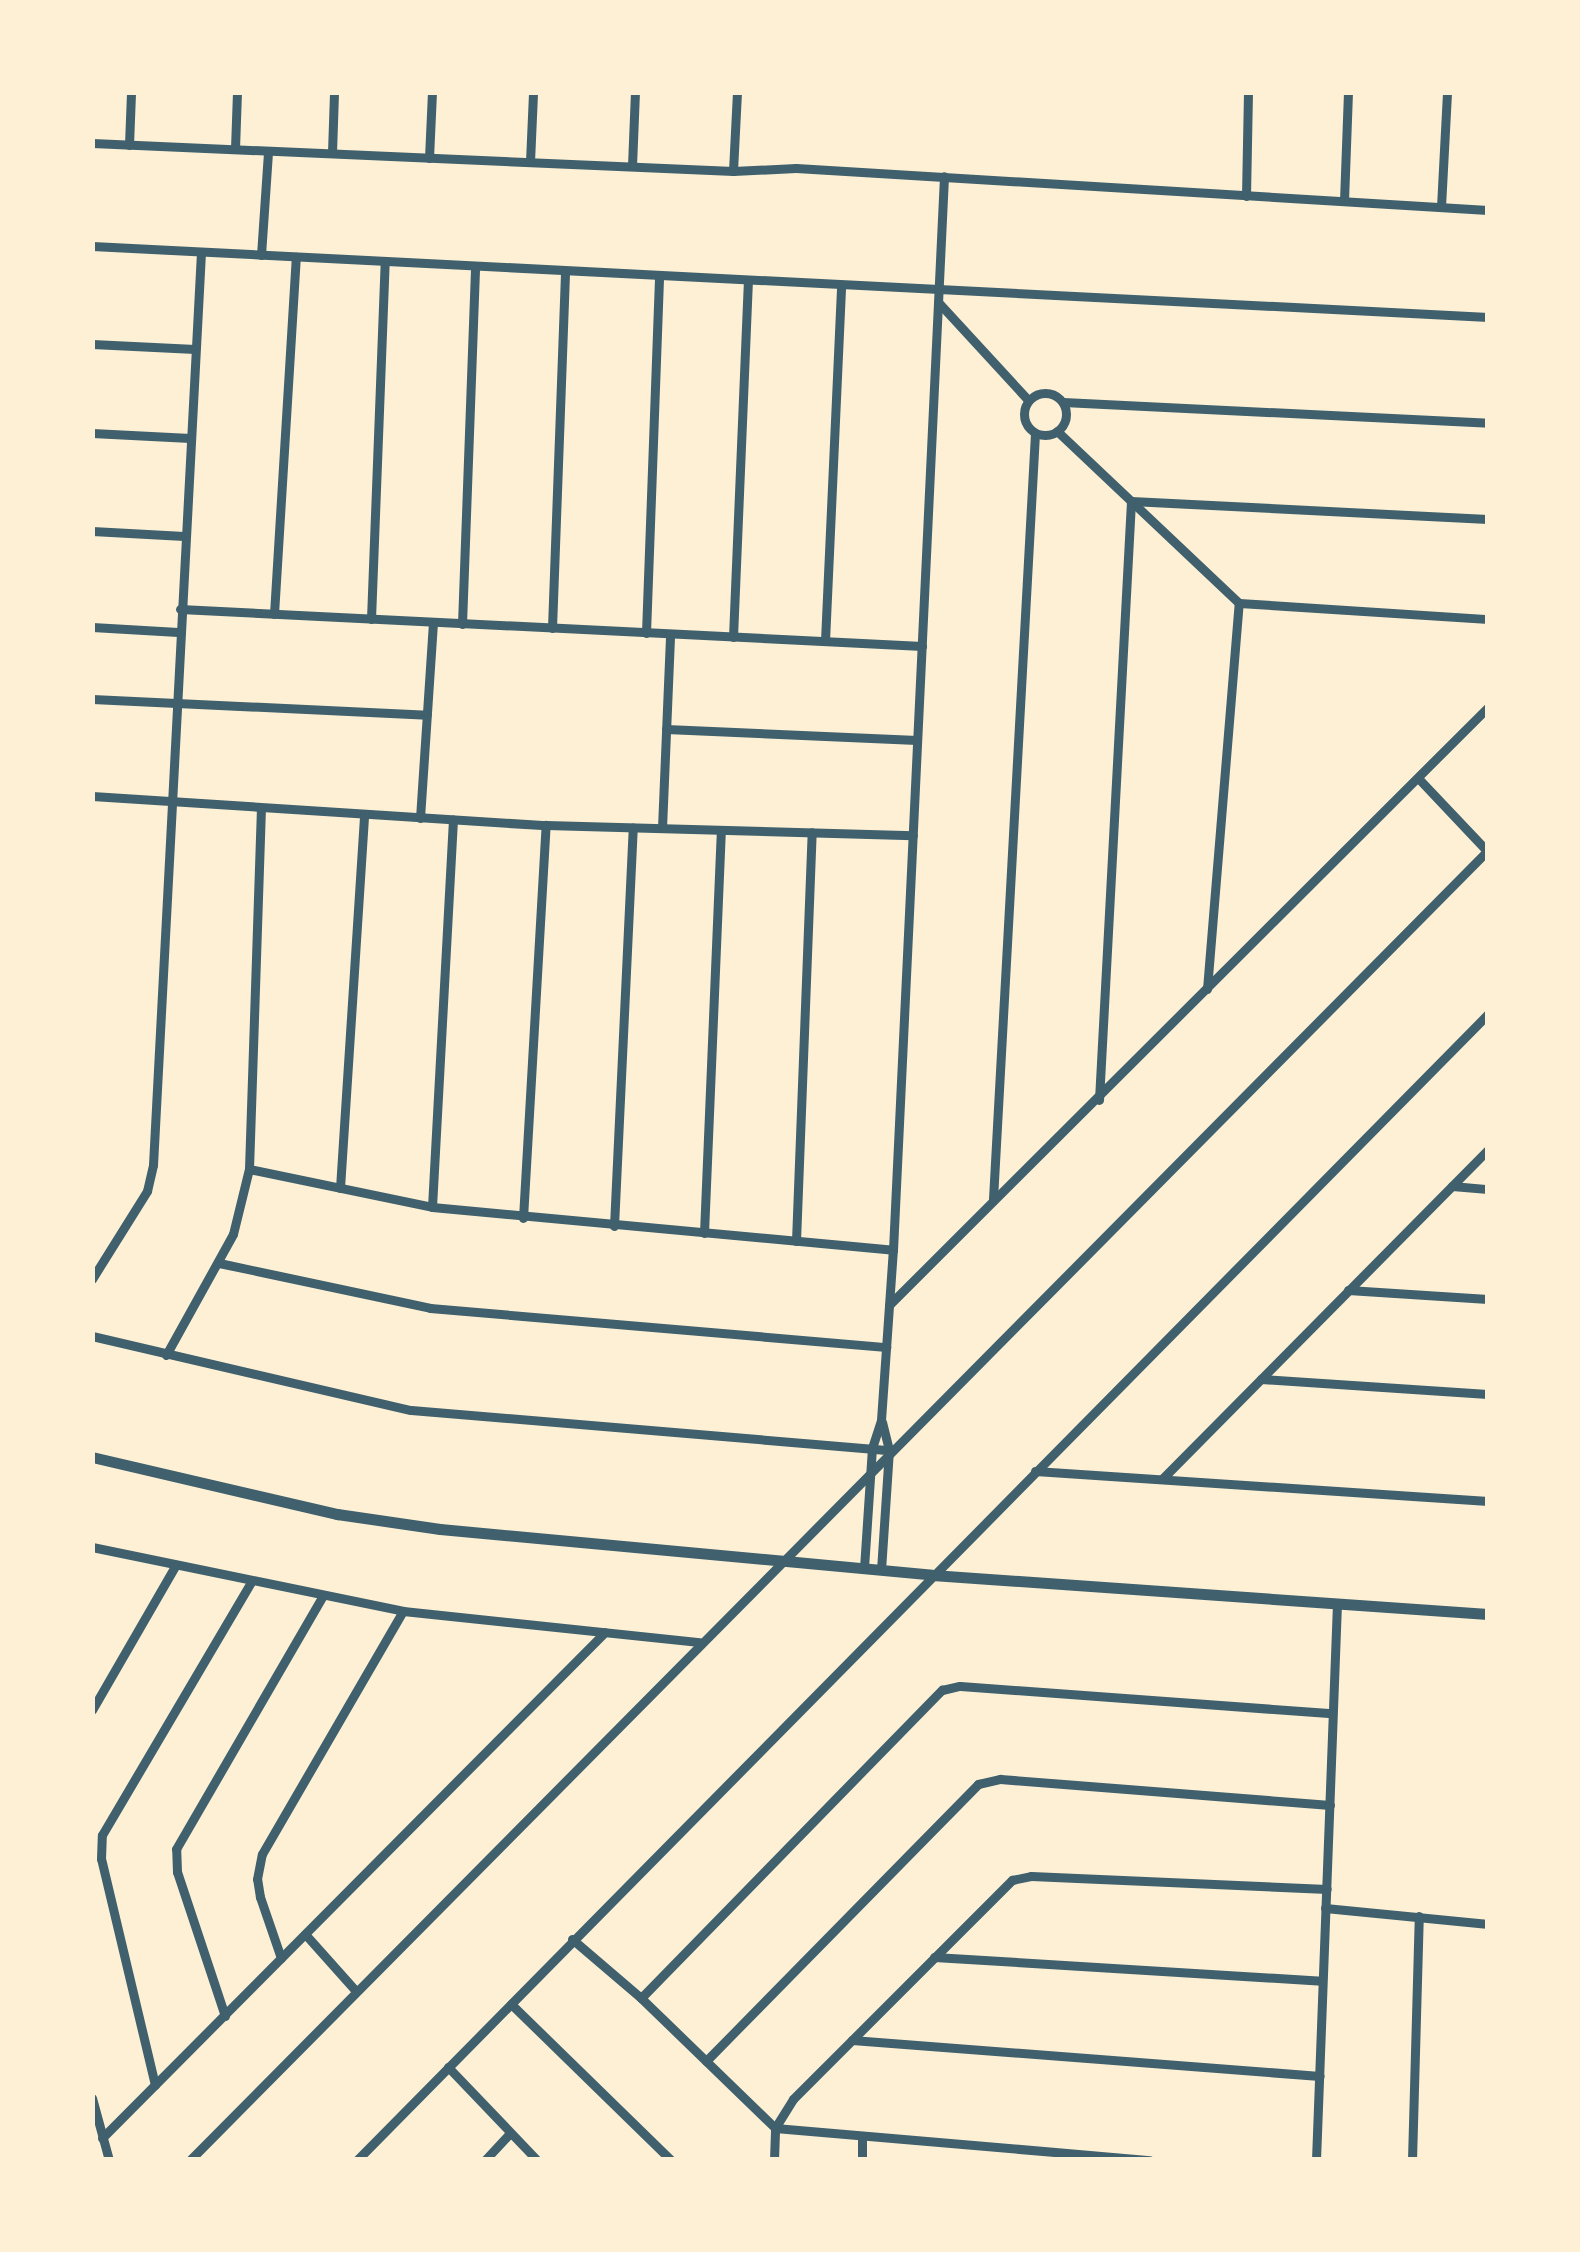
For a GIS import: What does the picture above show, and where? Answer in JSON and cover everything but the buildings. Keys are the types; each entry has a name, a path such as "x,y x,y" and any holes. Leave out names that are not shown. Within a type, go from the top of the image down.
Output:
{"street":[{"path":"129,144 132,92"},
{"path":"234,149 237,92"},
{"path":"332,154 334,92"},
{"path":"429,158 432,92"},
{"path":"530,162 532,92"},
{"path":"632,166 635,92"},
{"path":"733,172 736,92"},
{"path":"1246,196 1248,92"},
{"path":"1344,201 1348,92"},
{"path":"1442,207 1446,92"},
{"path":"92,143 733,172 796,168 1488,210"},
{"path":"261,254 268,151"},
{"path":"882,1570 889,1450 882,1420 894,1250 944,176"},
{"path":"92,246 1488,318"},
{"path":"92,1279 151,1180 201,252"},
{"path":"274,614 296,256"},
{"path":"371,619 384,262"},
{"path":"462,624 475,266"},
{"path":"552,628 565,271"},
{"path":"646,632 659,276"},
{"path":"733,637 748,280"},
{"path":"825,642 841,285"},
{"path":"938,302 1028,400"},
{"path":"92,344 195,349"},
{"path":"1028,400 1046,392 1063,402 1488,423"},
{"path":"994,1199 1035,432 1024,418 1028,400"},
{"path":"1035,432 1057,431 1066,421 1063,402"},
{"path":"1057,431 1239,603 1488,619"},
{"path":"92,433 190,438"},
{"path":"1131,502 1488,519"},
{"path":"1099,1100 1131,502"},
{"path":"92,531 184,536"},
{"path":"1207,990 1239,603"},
{"path":"180,609 922,646"},
{"path":"420,818 432,622"},
{"path":"92,627 178,632"},
{"path":"662,828 670,634"},
{"path":"92,699 427,715"},
{"path":"889,1305 1099,1100 1488,708"},
{"path":"666,729 917,740"},
{"path":"190,2160 871,1468 1310,1034 1487,850 1418,778"},
{"path":"92,796 546,825 913,835"},
{"path":"166,1355 219,1263 242,1206 249,1168 262,808"},
{"path":"340,1188 364,816"},
{"path":"432,1207 452,820"},
{"path":"523,1218 546,825"},
{"path":"614,1226 633,827"},
{"path":"704,1233 721,830"},
{"path":"796,1241 812,832"},
{"path":"358,2160 572,1938 1488,1014"},
{"path":"1162,1479 1488,1150"},
{"path":"249,1168 432,1207 894,1250"},
{"path":"1452,1186 1488,1189"},
{"path":"219,1263 430,1308 886,1347"},
{"path":"1348,1290 1488,1299"},
{"path":"92,1336 411,1410 889,1450"},
{"path":"1261,1379 1488,1394"},
{"path":"864,1568 872,1448 882,1420"},
{"path":"92,1457 389,1522 932,1575 1488,1614"},
{"path":"1035,1470 1488,1501"},
{"path":"94,1551 402,1611 699,1642"},
{"path":"92,1710 175,1566"},
{"path":"156,2085 101,1859 102,1834 251,1582"},
{"path":"225,2016 177,1872 176,1849 322,1597"},
{"path":"1316,2160 1338,1603"},
{"path":"280,1958 256,1879 262,1854 402,1611"},
{"path":"102,2138 605,1632"},
{"path":"642,1998 942,1690 960,1686 1332,1713"},
{"path":"706,2061 978,1784 1000,1780 1330,1805"},
{"path":"774,2160 775,2128 793,2099 1004,1886 1020,1877 1326,1890"},
{"path":"1325,1908 1488,1924"},
{"path":"1412,2160 1419,1916"},
{"path":"304,1934 355,1990"},
{"path":"572,1938 642,1998 775,2128 1050,2156 1150,2160"},
{"path":"934,1958 1322,1981"},
{"path":"511,2004 671,2160"},
{"path":"852,2040 1320,2076"},
{"path":"448,2067 537,2160"},
{"path":"92,2098 109,2160"},
{"path":"485,2160 509,2134"},
{"path":"862,2137 862,2160"},
{"path":"955,2160 956,2145"}]}
